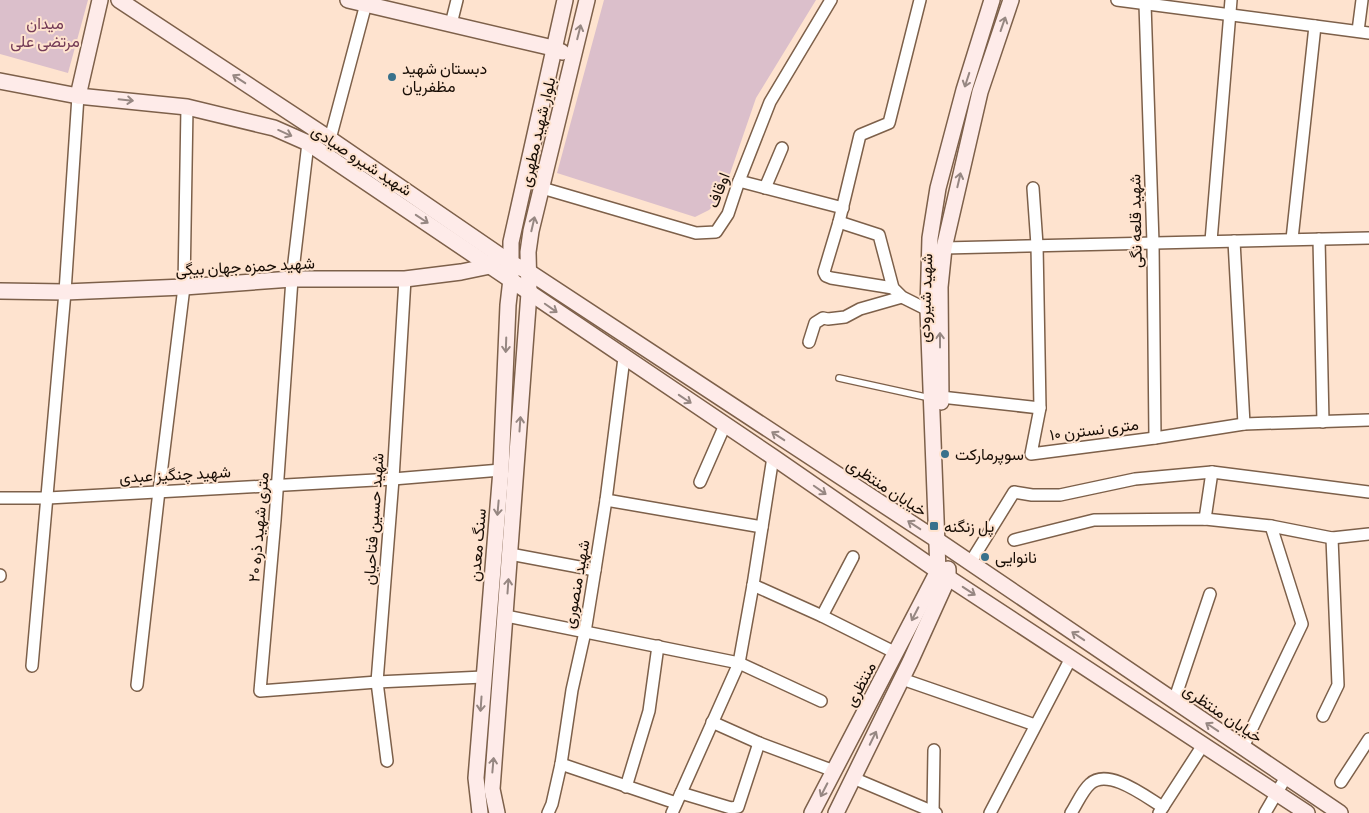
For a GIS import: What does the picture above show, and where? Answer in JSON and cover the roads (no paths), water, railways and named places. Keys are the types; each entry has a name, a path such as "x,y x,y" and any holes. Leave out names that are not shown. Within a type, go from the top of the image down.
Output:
{"main road":[{"path":"78,96 100,0"},
{"name":"شهید شیرو صیادی","path":"119,0 330,139 494,259 511,279"},
{"path":"348,0 366,2 554,48 573,57"},
{"name":"بلوار شهید مطهری","path":"511,279 511,242 516,214 565,0"},
{"name":"بلوار شهید مطهری","path":"530,293 528,252 531,231 587,0"},
{"name":"شهید شیرودی","path":"943,575 935,398 928,310 930,238 938,188 964,90 992,0"},
{"name":"شهید شیرودی","path":"935,398 940,286 944,248 980,92 1011,0"},
{"name":"شهید شیرو صیادی","path":"0,81 78,96 187,107 274,128 308,143 494,259 511,263"},
{"name":"شهید حمزه جهان بیگی","path":"0,291 65,292 184,287 292,279 405,279 461,272 494,259"},
{"name":"خیابان منتظری","path":"511,263 529,272 942,543 1340,813"},
{"path":"511,279 943,575 1307,813"},
{"name":"سنگ معدن","path":"480,813 476,778 501,470 508,305 511,279"},
{"name":"سنگ معدن","path":"497,813 492,789 530,293"},
{"path":"836,813 902,679 943,575"},
{"name":"منتظری","path":"812,813 896,653 943,575"}],"street":[{"path":"451,24 457,0"},
{"name":"اوقاف","path":"542,188 696,233 716,232 728,214 770,102 831,0"},
{"path":"920,0 889,123 860,135 843,208 824,272 826,276 898,293 928,310"},
{"path":"1117,0 1363,32 1362,0"},
{"path":"1211,241 1231,0"},
{"path":"330,139 366,2"},
{"name":"شهید قلعه نگی","path":"1145,4 1153,243 1154,438"},
{"path":"1292,240 1315,26"},
{"path":"32,666 65,292 78,96"},
{"path":"137,685 184,287 187,107"},
{"name":"۲۰ متری شهید ذره","path":"308,143 292,279 278,485 260,690 483,677"},
{"path":"765,188 782,148"},
{"path":"739,181 843,208"},
{"name":"۱۰ متری نسترن","path":"1033,188 1037,246 1040,408 1031,454 1244,424 1369,420"},
{"path":"839,222 879,235 898,293"},
{"path":"944,248 1369,238"},
{"path":"1319,239 1323,422"},
{"path":"1234,241 1244,424"},
{"name":"شهید حسین فتاحیان","path":"387,761 378,682 405,279"},
{"path":"808,342 815,323 823,318 845,317 898,293"},
{"name":"شهید منصوری","path":"548,813 552,804 561,764 572,690 585,632 606,500 624,358"},
{"path":"935,398 1040,408"},
{"path":"700,482 725,425"},
{"path":"676,803 740,663 773,457"},
{"name":"شهید چنگیز عبدی","path":"0,498 48,498 501,470"},
{"path":"970,563 1014,492 1032,495 1060,495 1135,480 1212,472 1369,492"},
{"path":"1205,519 1212,472"},
{"path":"606,500 762,526"},
{"path":"1014,540 1094,520 1205,519 1271,526 1332,538 1369,534"},
{"path":"1243,748 1302,624 1271,526"},
{"path":"1323,716 1338,685 1332,538"},
{"path":"510,554 595,570"},
{"path":"822,616 852,557"},
{"path":"753,585 822,616 896,653"},
{"path":"1174,701 1210,594"},
{"path":"506,616 740,663 821,701"},
{"path":"626,786 649,711 658,646"},
{"path":"990,813 1071,658"},
{"path":"902,679 1036,725"},
{"path":"712,722 759,743 834,771"},
{"path":"1341,782 1369,739"},
{"path":"561,764 676,803 731,808 738,807 759,743"},
{"path":"1071,813 1090,783 1102,778 1114,779 1161,810 1203,745"},
{"path":"853,778 934,812 934,750"},
{"path":"1265,813 1286,777"}],"lane":[{"path":"840,378 935,398"}],"place":[{"name":"دبستان شهید مظفریان","path":"392,77"},
{"name":"سوپرمارکت","path":"945,454"},
{"name":"پل زنگنه","path":"934,526"},
{"name":"نانوایی","path":"985,557"}],"park label":[{"name":"میدان مرتضی علی","path":"45,32"}]}
